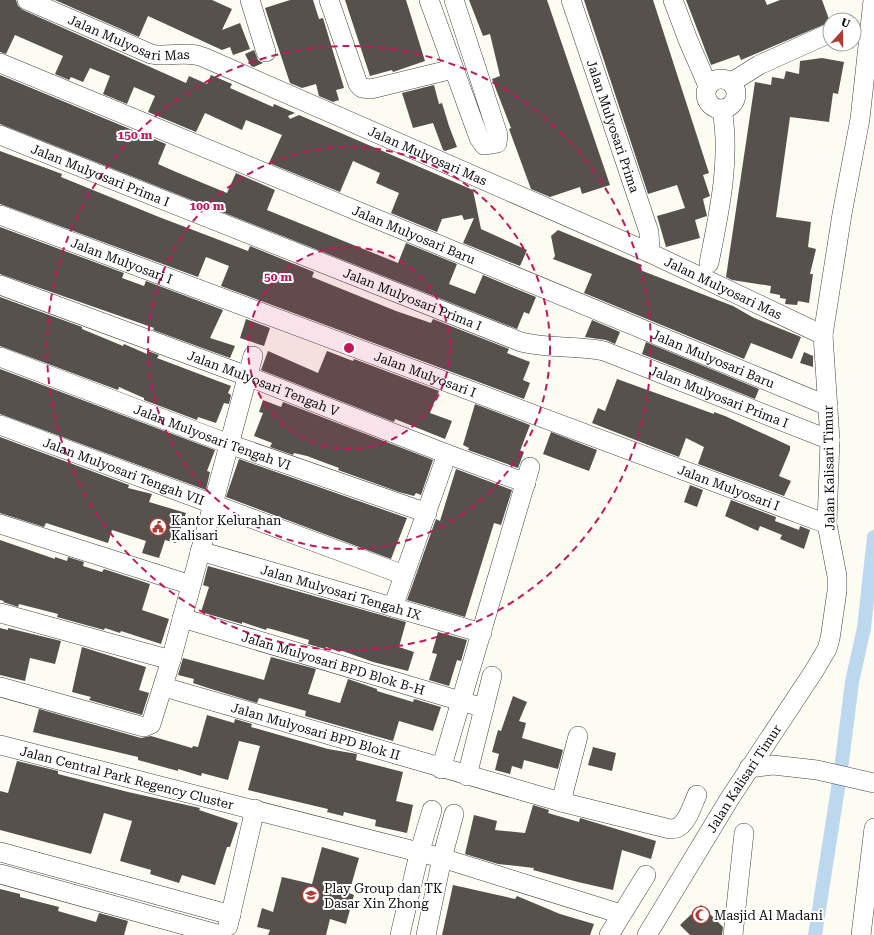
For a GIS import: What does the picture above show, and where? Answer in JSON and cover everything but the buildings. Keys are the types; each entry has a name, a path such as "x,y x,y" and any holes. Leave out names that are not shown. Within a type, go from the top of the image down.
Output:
{"street":[{"name":"Jalan Mulyosari Mas","path":"27,0 151,54 166,57 191,53 203,57 650,253 823,335"},
{"path":"250,0 266,52"},
{"path":"329,0 358,84 362,88 370,89 453,69"},
{"path":"430,0 453,69 481,143 487,146 495,144 498,141 498,135 454,0"},
{"name":"Jalan Mulyosari Prima","path":"571,0 649,232 650,253"},
{"path":"673,0 708,86 706,96 708,101 716,108 722,109 730,106 736,99 736,90 732,82 727,79 716,79 708,86"},
{"name":"Jalan Kalisari Timur","path":"647,935 749,768 814,671 827,649 830,639 837,591 837,576 827,524 830,440 823,335 842,214 860,119 865,14"},
{"path":"732,82 759,65 822,37"},
{"name":"Jalan Mulyosari Baru","path":"0,63 828,406"},
{"path":"709,263 721,205 726,132 722,109"},
{"name":"Jalan Mulyosari Prima I","path":"0,136 521,342 551,347 586,347 604,351 830,440"},
{"name":"Jalan Mulyosari I","path":"0,215 827,524"},
{"name":"Jalan Mulyosari Tengah V","path":"0,285 247,376 447,454 528,475 482,633"},
{"path":"0,687 144,727 150,725 172,660 253,356"},
{"name":"Jalan Mulyosari Tengah VI","path":"0,357 229,444 427,513"},
{"name":"Jalan Mulyosari Tengah VII","path":"0,425 404,575"},
{"path":"393,607 447,454"},
{"path":"0,524 191,585"},
{"name":"Jalan Mulyosari Tengah IX","path":"200,551 482,633"},
{"path":"0,613 172,660"},
{"name":"Jalan Mulyosari BPD Blok B-H","path":"182,618 462,703 484,708"},
{"path":"441,769 482,633"},
{"path":"467,776 492,676"},
{"name":"Jalan Mulyosari BPD Blok II","path":"164,687 441,769 561,802 670,829 679,828 697,795"},
{"path":"561,802 578,736"},
{"name":"Jalan Central Park Regency Cluster","path":"0,745 255,809 419,854 442,858 621,914"},
{"path":"749,768 773,764 824,772 874,783"},
{"path":"226,935 255,809"},
{"path":"400,935 419,854 432,810"},
{"path":"426,935 442,858 454,814"},
{"path":"861,935 874,828"},
{"path":"733,935 744,833"},
{"path":"0,852 231,915"},
{"path":"0,874 220,935"},
{"path":"609,935 646,875"}],"waterway":[{"path":"815,935 841,769 852,682 864,628 874,537"}],"place":[{"name":"Kantor Kelurahan Kalisari","path":"158,527"},
{"name":"Play Group dan TK Dasar Xin Zhong","path":"311,895"},
{"name":"Masjid Al Madani","path":"701,915"}]}
